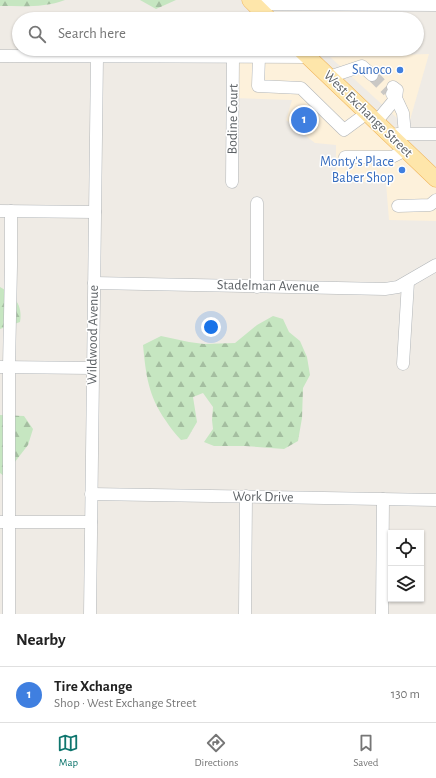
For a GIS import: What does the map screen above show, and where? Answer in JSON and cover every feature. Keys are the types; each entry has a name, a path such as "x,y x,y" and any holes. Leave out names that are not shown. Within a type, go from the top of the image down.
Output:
{"main road":[{"path":"252,2 262,12"},
{"name":"West Exchange Street","path":"307,56 371,117 397,134 406,150 436,179"}],"street":[{"path":"252,2 436,5"},
{"path":"0,56 270,56"},
{"name":"Wildwood Avenue","path":"90,614 97,57"},
{"name":"Bodine Court","path":"232,182 233,57"},
{"path":"259,57 258,86 301,88 344,130 371,117 393,92 403,112 397,134 436,134"},
{"path":"329,76 362,66 375,73"},
{"path":"345,157 392,157 406,150"},
{"path":"398,206 430,205 436,200"},
{"path":"257,203 257,287"},
{"path":"9,614 5,522 5,367 11,272 5,210 95,212"},
{"name":"Stadelman Avenue","path":"94,283 385,288 398,287 436,265"},
{"path":"403,364 408,282"},
{"path":"5,367 92,368"},
{"name":"Work Drive","path":"91,494 436,500"},
{"path":"244,614 246,496"},
{"path":"382,614 383,499"},
{"path":"5,522 90,522"}],"shaded area":[{"path":"424,54 429,54 410,120 399,120 330,57 424,56"},
{"path":"233,57 308,57 436,179 436,221 389,220 386,183 336,181 336,145 315,143 286,120 292,100 233,98"}],"green space":[{"path":"0,0 65,0 57,3 41,5 0,6"},
{"path":"140,0 176,0 156,9"},
{"path":"0,287 9,293 16,301 19,306 21,316 20,322 0,329"},
{"path":"273,316 283,319 289,332 300,341 307,357 310,375 303,388 302,418 298,441 284,449 245,446 214,446 204,442 213,429 213,407 203,393 193,397 197,422 187,439 181,440 160,412 155,402 145,366 143,345 161,336 204,344 235,343 257,325"},
{"path":"0,415 24,416 33,429 28,445 4,476 0,473"}],"tunnel":[{"path":"372,75 388,91"}],"place":[{"name":"Sunoco","path":"400,70"},
{"name":"Tire Xchange","path":"304,120"},
{"name":"Monty's Place Baber Shop","path":"402,170"}]}
